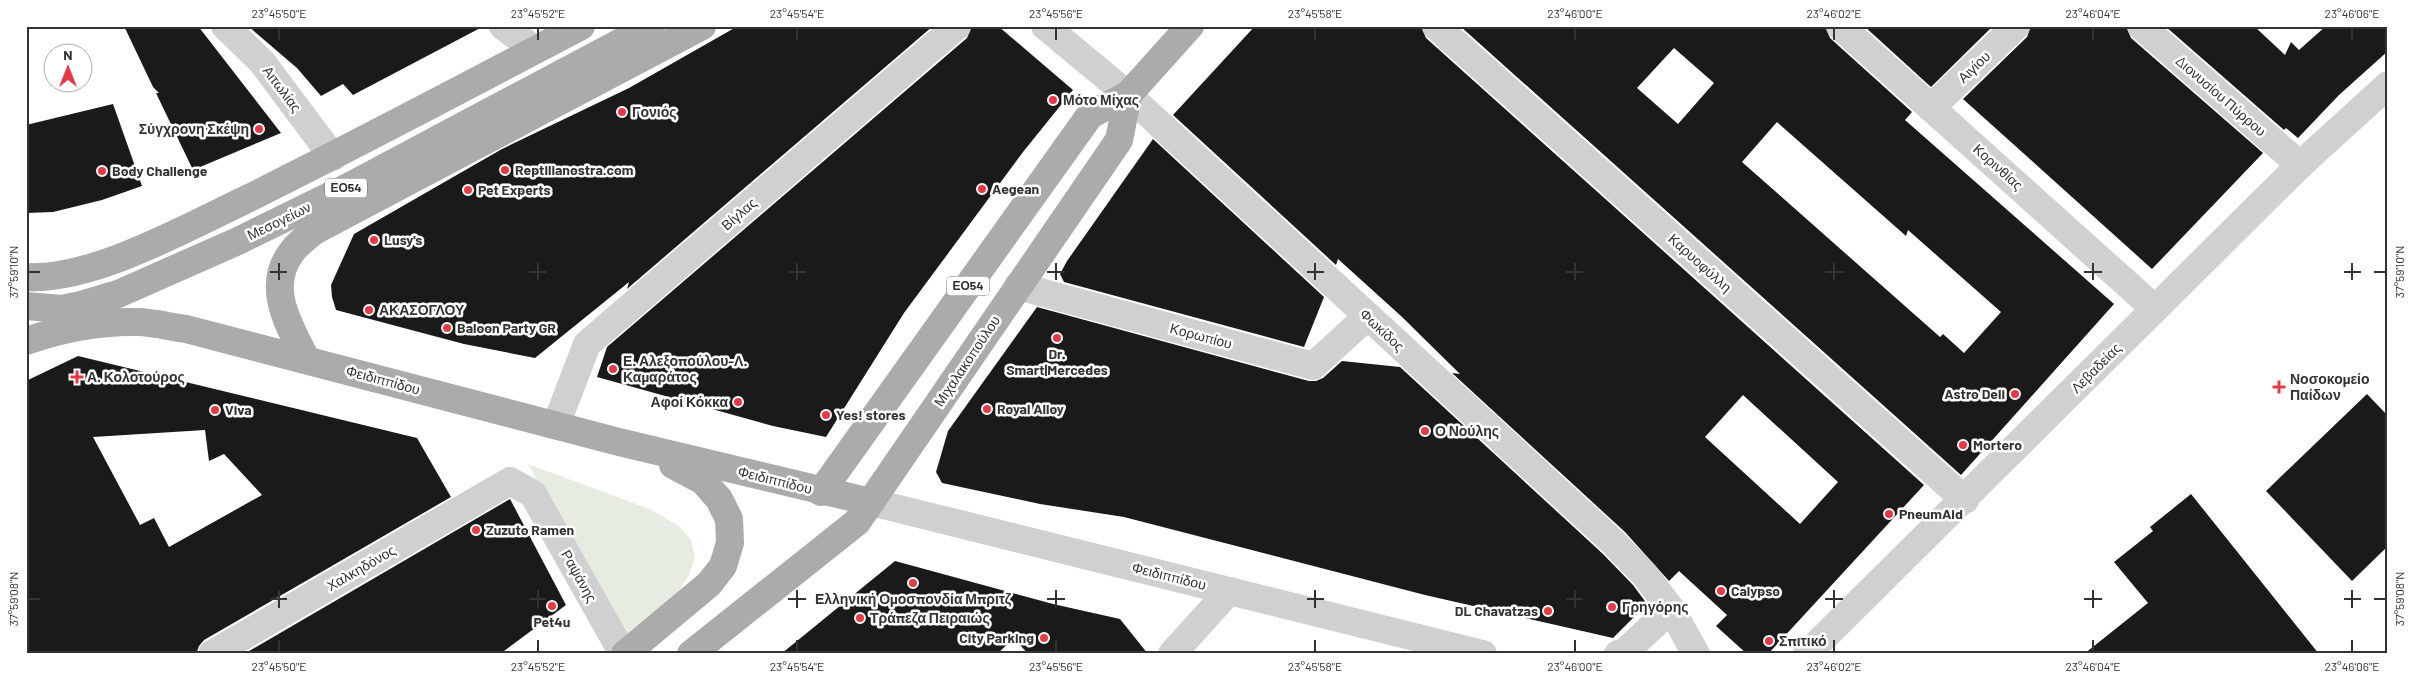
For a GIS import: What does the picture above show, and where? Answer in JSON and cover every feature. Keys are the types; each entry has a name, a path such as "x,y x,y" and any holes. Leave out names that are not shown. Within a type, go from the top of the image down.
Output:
{"main road":[{"name":"ΕΟ54","path":"26,277 56,276 106,263 202,220 333,157 580,26"},
{"name":"Μεσογείων","path":"26,306 62,309 81,305 118,294 159,277 348,187 651,26"},
{"name":"Μεσογείων","path":"306,359 283,311 279,292 282,273 290,253 314,232 702,26"},
{"name":"ΕΟ54","path":"821,492 1090,115 1128,95 1190,26"},
{"name":"Μιχαλακοπούλου","path":"691,654 857,522 1119,140 1128,95"},
{"name":"Φειδιππίδου","path":"26,341 67,328 141,322 186,329 619,442 821,492 871,502"},
{"path":"619,442 670,463 703,481 719,499 729,519 730,543 723,566 709,584 624,654"}],"street":[{"name":"Αιτωλίας","path":"225,26 262,62 333,157"},
{"path":"503,26 535,50"},
{"name":"Βίγλας","path":"556,426 588,344 957,26"},
{"name":"Φωκίδος","path":"1045,26 1128,95 1614,543 1645,575 1672,609 1696,654"},
{"name":"Καρυοφύλλη","path":"1436,26 1964,500"},
{"name":"Κορινθίας","path":"1840,26 2155,309"},
{"name":"Αιγίου","path":"1931,108 2016,26"},
{"name":"Διονυσίου Πύρρου","path":"2141,26 2300,166"},
{"name":"Λεβαδείας","path":"1807,654 2300,166 2388,85"},
{"name":"Κορωπίου","path":"1018,286 1313,366 1368,316"},
{"name":"Ραψάνης","path":"510,482 533,494 624,654"},
{"name":"Χαλκηδόνος","path":"212,654 510,482"},
{"name":"Φειδιππίδου","path":"871,502 1483,654"},
{"path":"1172,654 1229,590"},
{"path":"1618,654 1626,651 1672,609"}],"shaded area":[{"path":"528,464 652,510 680,527 691,540 695,557 689,575 677,594 625,635"}],"building":[{"path":"124,26 198,26 281,133 193,170 156,93 159,93 153,87"},
{"path":"248,26 484,26 353,95 343,84 321,96 297,68"},
{"path":"738,26 933,26 627,289 629,282 535,358 464,344 336,310 331,285 354,234 502,149 629,88"},
{"path":"972,26 998,26 1073,90 1023,152 904,313 826,437 773,426 597,377 607,347 967,38"},
{"path":"1255,26 1421,26 1426,38 1924,485 1768,654 1747,654 1716,626 1727,615 1679,571 1669,581 1625,532 1452,373 1460,374 1401,316 1338,259 1336,265 1173,115","holes":["1743,395 1838,482 1800,524 1705,437"]},
{"path":"1460,26 1825,26 1830,38 1912,112 1905,120 2114,304 1961,475","holes":["1674,48 1714,83 1678,124 1637,88","1777,122 1906,236 1908,230 2001,312 1964,353 1943,334 1940,337 1742,162"]},
{"path":"1864,26 1993,26 1931,87"},
{"path":"2031,26 2126,26 2131,38 2263,153 2152,269 1963,99 2027,37"},
{"path":"2165,26 2254,26 2285,55 2291,42 2299,50 2326,26 2388,26 2388,51 2339,95 2298,138 2286,128 2284,130"},
{"path":"113,104 142,186 102,200 53,212 26,213 26,125"},
{"path":"1153,139 1324,297 1304,347 1064,282 1060,274 1067,261"},
{"path":"1037,307 1309,381 1323,378 1342,361 1400,367 1603,554 1633,585 1647,604 1613,638 1425,595 1124,517 1040,504 942,483 936,472 948,431"},
{"path":"78,356 417,438 451,497 204,640 196,654 26,654 26,381","holes":["205,430 209,461 224,454 262,495 169,547 154,518 140,525 93,437"]},
{"path":"2367,394 2388,416 2388,546 2352,581 2266,491"},
{"path":"2191,494 2319,654 2084,654 2148,603 2114,562 2153,531 2150,527"},
{"path":"510,499 566,605 500,654 244,654"},
{"path":"895,561 1053,604 1120,619 1148,654 1028,654 1014,638 997,654 781,654"}],"place":[{"name":"Μότο Μίχας","path":"1053,100"},
{"name":"Γονιός","path":"622,112"},
{"name":"Σύγχρονη Σκέψη","path":"259,129"},
{"name":"Reptilianostra.com","path":"505,170"},
{"name":"Body Challenge","path":"102,171"},
{"name":"Aegean","path":"982,189"},
{"name":"Pet Experts","path":"468,190"},
{"name":"Lusy's","path":"374,240"},
{"name":"ΑΚΑΣΟΓΛΟΥ","path":"369,310"},
{"name":"Baloon Party GR","path":"447,328"},
{"name":"Dr. Smart|Mercedes","path":"1057,338"},
{"name":"Ε. Αλεξοπούλου-Λ. Καμαράτος","path":"613,369"},
{"name":"Α. Κολοτούρος","path":"77,377"},
{"name":"Νοσοκομείο Παίδων","path":"2279,387"},
{"name":"Astro Deli","path":"2015,394"},
{"name":"Αφοί Κόκκα","path":"738,402"},
{"name":"Royal Alloy","path":"987,409"},
{"name":"Viva","path":"215,410"},
{"name":"Yes! stores","path":"826,415"},
{"name":"Ο Νούλης","path":"1425,431"},
{"name":"Mortero","path":"1963,445"},
{"name":"PneumAid","path":"1889,514"},
{"name":"Zuzuto Ramen","path":"476,530"},
{"name":"Ελληνική Ομοσπονδία Μπριτζ","path":"913,583"},
{"name":"Calypso","path":"1721,591"},
{"name":"Pet4u","path":"552,606"},
{"name":"Γρηγόρης","path":"1612,607"},
{"name":"DL Chavatzas","path":"1548,611"},
{"name":"Τράπεζα Πειραιώς","path":"860,618"},
{"name":"City Parking","path":"1044,638"},
{"name":"Σπιτικό","path":"1769,641"}]}
